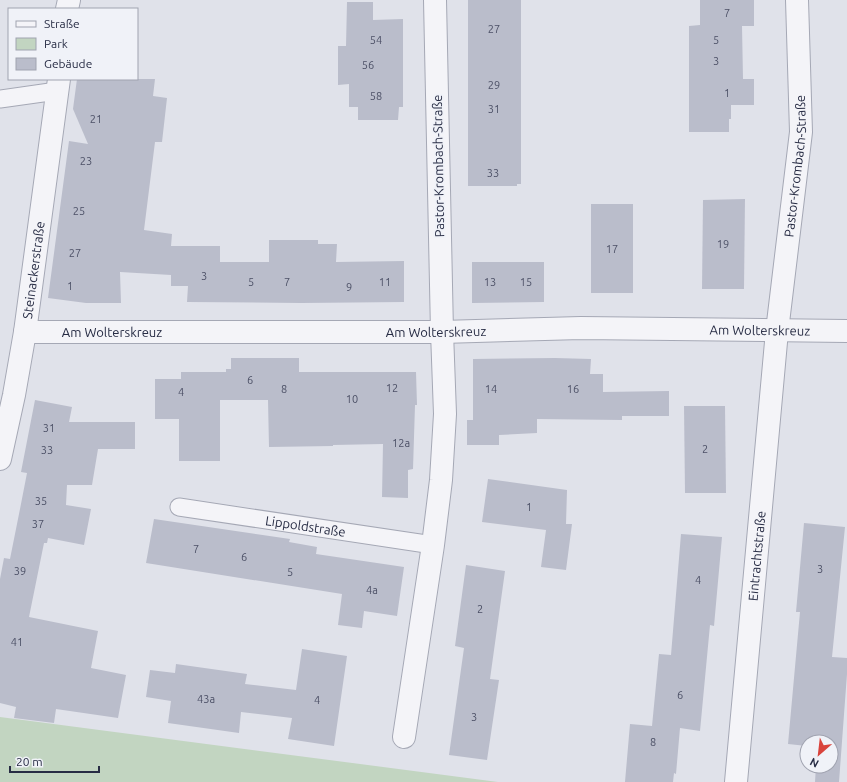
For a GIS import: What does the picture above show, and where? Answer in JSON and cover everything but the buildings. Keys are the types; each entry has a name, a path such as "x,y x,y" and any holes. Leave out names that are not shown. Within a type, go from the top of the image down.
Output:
{"street":[{"name":"Pastor-Krombach-Straße","path":"435,0 442,332"},
{"name":"Pastor-Krombach-Straße","path":"777,331 801,132 797,0"},
{"name":"Steinackerstraße","path":"0,459 14,395 25,332 58,85"},
{"name":"Am Wolterskreuz","path":"25,332 442,332 581,328 847,331"},
{"name":"Eintrachtstraße","path":"736,782 777,331"},
{"path":"404,737 433,545 441,480 445,414 442,332"}],"lane":[{"path":"0,99 58,85"},
{"name":"Lippoldstraße","path":"179,507 433,545"}],"green space":[{"path":"0,717 498,782 0,782"}]}
